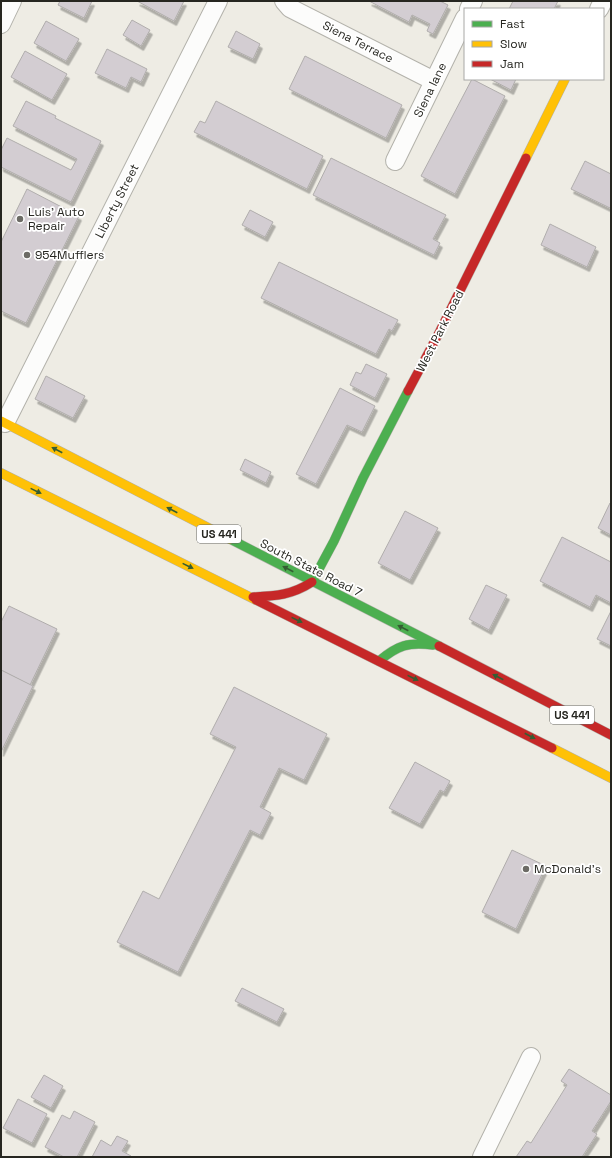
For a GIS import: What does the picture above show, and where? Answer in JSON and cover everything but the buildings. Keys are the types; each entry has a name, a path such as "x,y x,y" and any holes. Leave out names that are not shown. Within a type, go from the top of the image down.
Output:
{"main road":[{"name":"West Park Road","path":"312,582 334,541 366,472 440,331 565,80"},
{"name":"South State Road 7","path":"3,422 611,735"},
{"path":"1,473 379,660 611,778"},
{"path":"249,597 291,594 312,582"},
{"path":"379,660 393,649 404,645 414,643 438,646"}],"street":[{"path":"1,24 12,1"},
{"name":"Liberty Street","path":"3,422 218,1"},
{"name":"Siena Terrace","path":"284,1 290,8 434,81"},
{"name":"Siena lane","path":"394,161 464,20"},
{"path":"482,1157 531,1057"}],"traffic: fast":[{"path":"312,582 334,541 363,478 408,391"},
{"path":"230,539 439,646"},
{"path":"379,661 392,651 404,646 417,644 433,645"}],"traffic: slow":[{"path":"526,158 565,80"},
{"path":"1,421 230,539"},
{"path":"1,473 256,600"},
{"path":"552,748 611,778"}],"traffic: jam":[{"path":"408,391 440,331 526,158"},
{"path":"253,597 284,594 298,590 312,582"},
{"path":"256,600 552,748"},
{"path":"439,646 611,735"}],"place":[{"name":"Luis' Auto Repair","path":"20,219"},
{"name":"954Mufflers","path":"27,255"},
{"name":"McDonald's","path":"526,869"}]}
